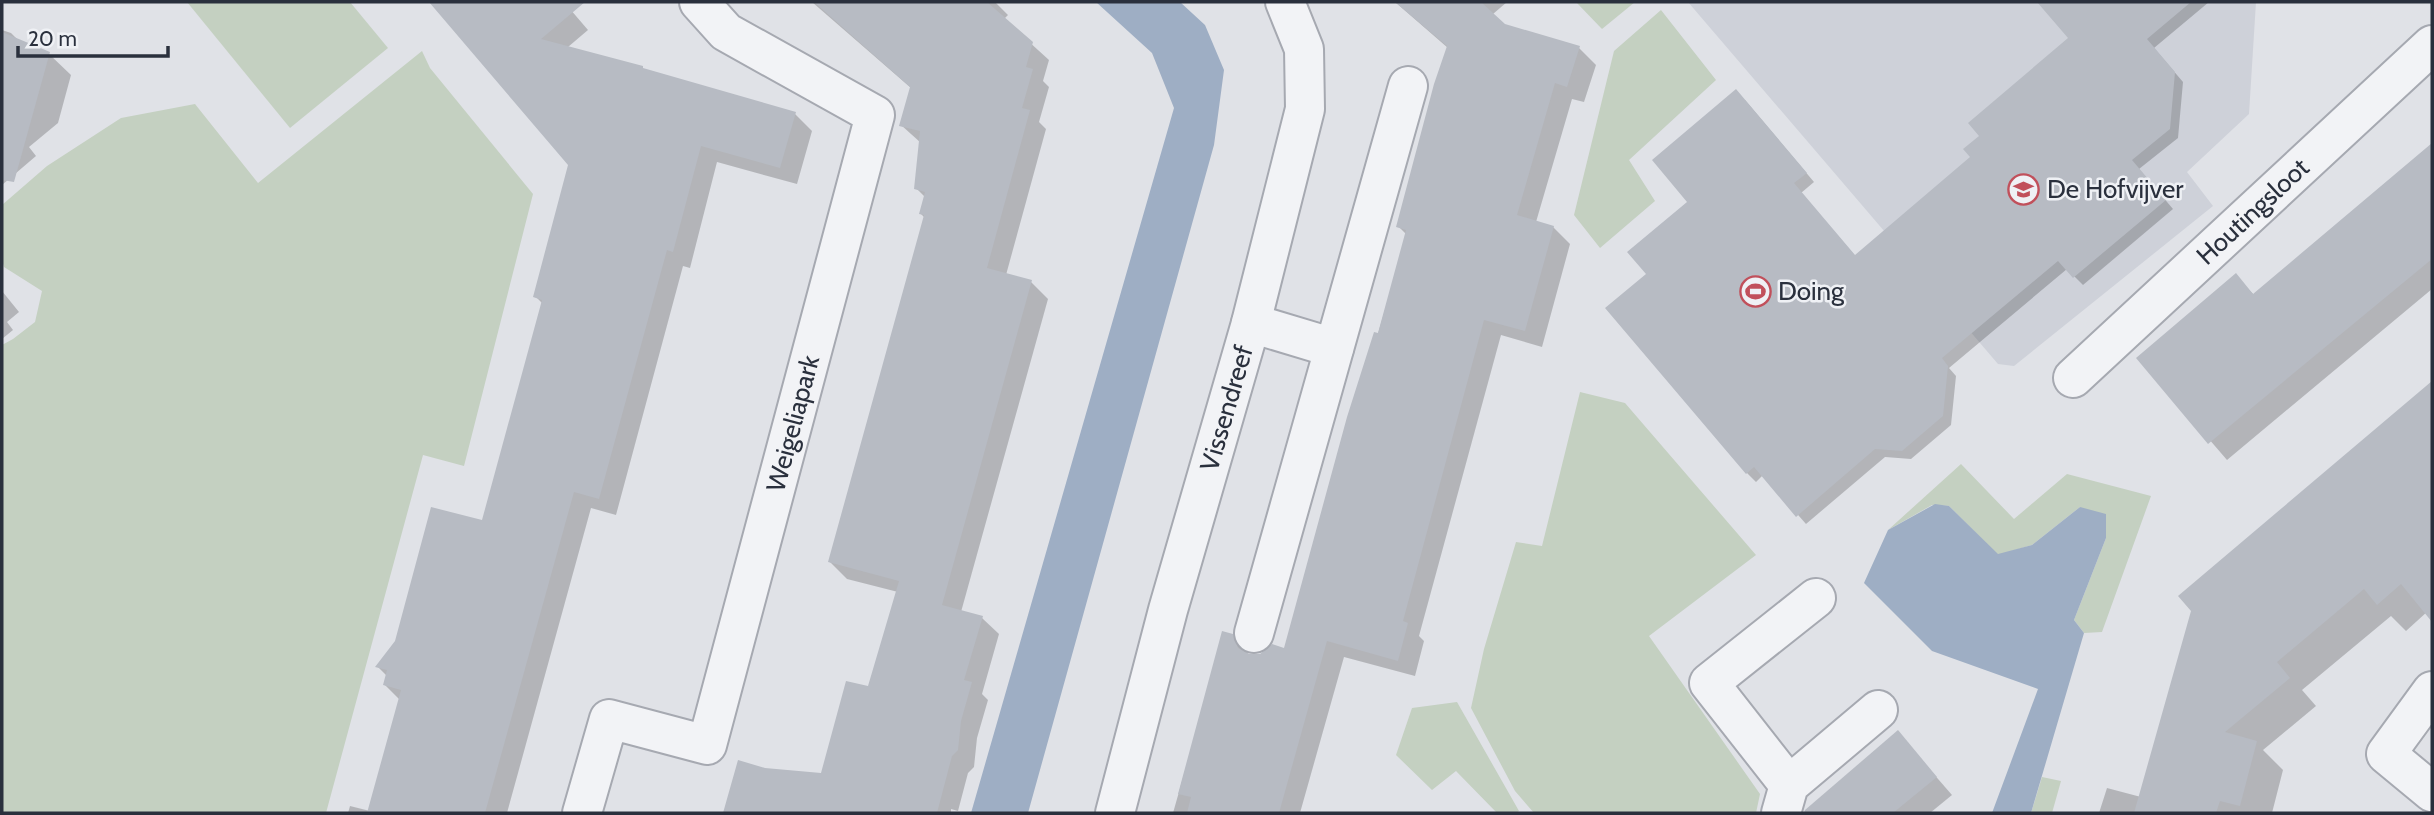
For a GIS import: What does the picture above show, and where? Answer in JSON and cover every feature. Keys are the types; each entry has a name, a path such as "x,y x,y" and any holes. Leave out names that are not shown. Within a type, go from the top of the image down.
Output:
{"street":[{"name":"Weigeliapark","path":"582,813 609,719 707,745 875,115 726,32 699,2"},
{"name":"Vissendreef","path":"1115,813 1168,610 1251,323 1305,109 1304,49 1285,2"},
{"name":"Houtingsloot","path":"2073,378 2432,45"},
{"path":"1254,632 1408,86"},
{"path":"1251,323 1334,348"},
{"path":"1815,598 1709,683 1785,799 1878,710"},
{"path":"2432,691 2386,754 2432,792"}],"shaded area":[{"name":"De Hofvijver","path":"1688,2 2256,2 2249,114 2187,172 2213,206 2014,366 1998,364"}],"green space":[{"path":"187,2 350,2 388,48 290,128"},
{"path":"1576,2 1635,2 1602,29"},
{"path":"1661,10 1716,80 1629,160 1655,201 1600,248 1574,215 1614,51"},
{"path":"422,51 430,68 533,194 464,466 423,455 326,813 2,813 2,345 35,322 42,291 4,267 2,205 47,166 121,118 195,104 258,183"},
{"path":"1580,392 1625,403 1756,555 1649,636 1760,794 1756,813 1534,813 1515,791 1471,708 1484,649 1516,542 1542,546"},
{"path":"1961,464 2014,519 2067,474 2151,496 2102,632 2084,633 2074,620 2106,538 2080,507 2032,545 1998,555 1949,506 1932,505 1888,530"},
{"path":"1457,702 1519,811 1516,813 1497,813 1456,771 1432,790 1396,755 1412,708"},
{"path":"2042,777 2061,781 2052,813 2031,813"}],"water":[{"path":"1096,2 1180,2 1205,25 1224,70 1214,145 1028,813 971,813 1174,108 1152,53"},
{"path":"1935,504 1949,506 1998,554 2032,545 2080,507 2106,514 2106,538 2074,620 2084,633 2031,813 1992,813 2038,689 1932,651 1864,583 1888,530"}],"building":[{"path":"429,2 585,2 541,39 643,66 796,112 780,168 701,146 673,252 667,250 599,499 574,492 485,813 367,813 401,690 383,685 387,670 375,667 395,641 431,507 482,520 542,300 533,297 568,165"},
{"path":"814,2 987,2 1033,42 1026,67 1033,69 1022,108 1030,110 987,268 1032,280 942,605 983,616 964,680 972,682 961,721 958,750 952,756 937,813 723,813 738,760 765,768 821,773 846,681 868,686 899,581 828,562 924,215 919,214 925,192 914,189 920,131 899,126 910,87"},
{"path":"1395,2 1481,2 1505,24 1580,46 1567,87 1555,83 1517,215 1554,226 1525,331 1484,320 1403,621 1408,623 1398,661 1327,641 1279,813 1187,813 1191,797 1178,794 1222,631 1233,634 1238,648 1249,654 1260,654 1272,644 1284,648 1347,417 1374,332 1378,333 1406,230 1396,227 1434,84 1447,46"},
{"path":"2037,2 2191,2 2147,39 2175,72 2170,129 2132,160 2166,200 2073,278 2058,261 1942,358 1948,366 1943,416 1902,451 1875,449 1796,517 1754,467 1746,474 1605,308 1646,274 1627,252 1687,202 1652,160 1736,89 1807,173 1794,183 1855,255 1970,157 1963,149 1979,136 1968,123 2068,38"},
{"path":"2,32 50,52 14,182 2,180"},
{"path":"2432,143 2432,259 2208,444 2136,358 2236,273 2253,294"},
{"path":"2432,381 2432,622 2401,584 2377,605 2364,589 2277,662 2290,678 2225,732 2257,741 2240,806 2220,801 2216,813 2134,813 2191,611 2178,596"},
{"path":"1898,730 1937,777 1893,813 1804,813 1805,810"}],"place":[{"name":"De Hofvijver","path":"2024,189"},
{"name":"Doing","path":"1755,291"}]}
